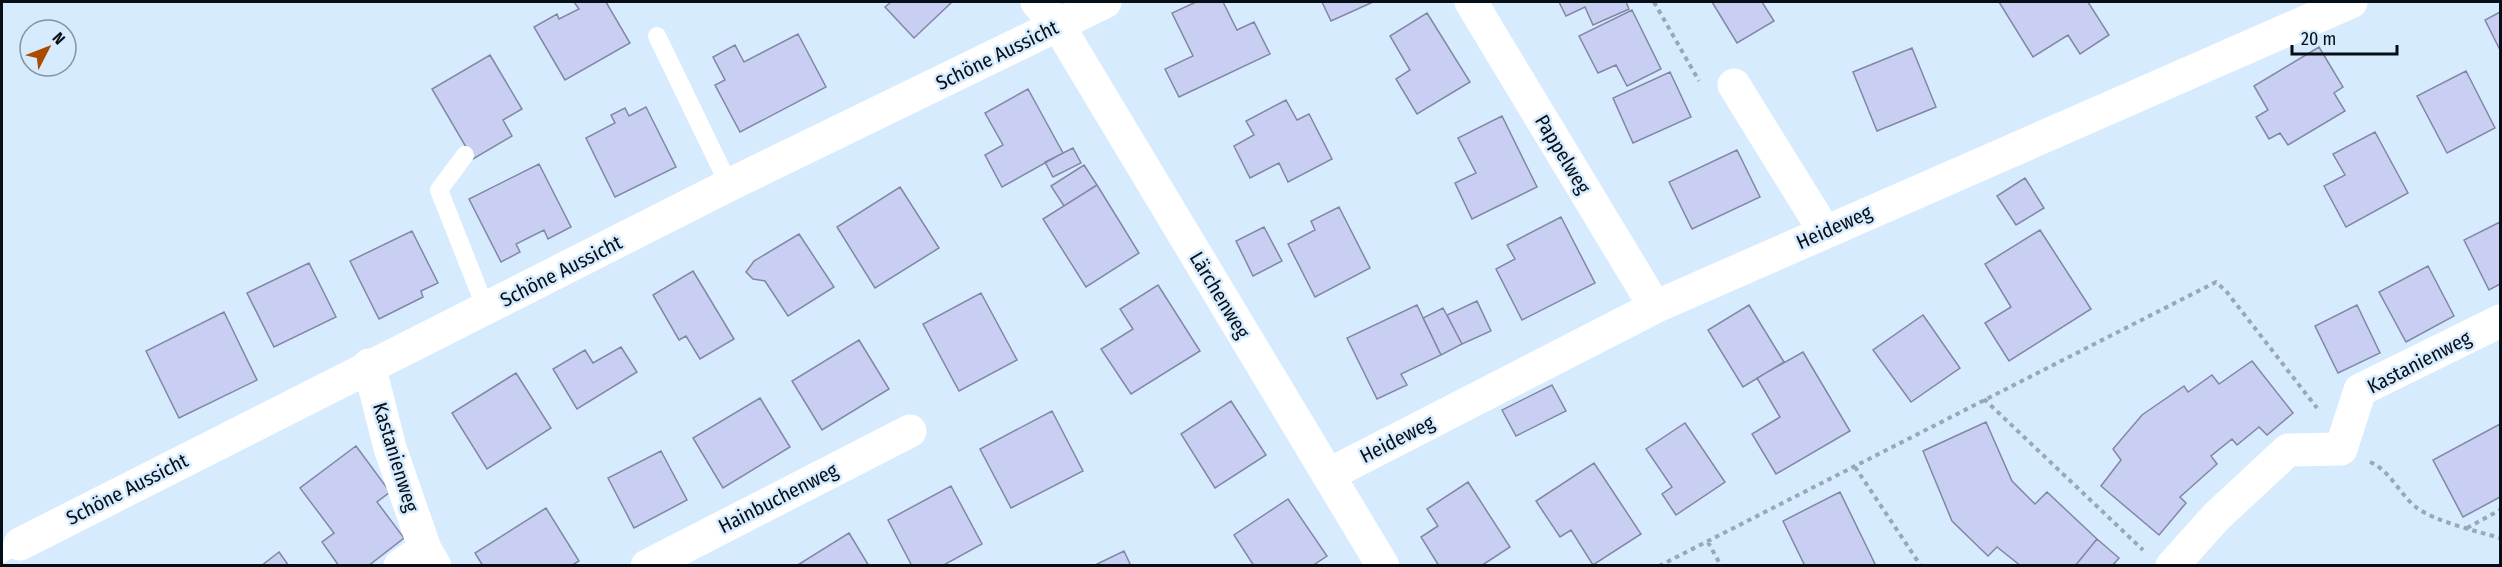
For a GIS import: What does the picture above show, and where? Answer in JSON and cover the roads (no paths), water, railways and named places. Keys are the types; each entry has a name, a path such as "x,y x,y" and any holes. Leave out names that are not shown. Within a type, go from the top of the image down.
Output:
{"street":[{"name":"Schöne Aussicht","path":"11,549 729,184 1047,13 1104,2"},
{"name":"Pappelweg","path":"1472,2 1655,307"},
{"name":"Heideweg","path":"1328,475 1655,307 2350,2"},
{"name":"Lärchenweg","path":"1047,13 1383,566"},
{"path":"1734,85 1825,231"},
{"name":"Kastanienweg","path":"2161,562 2217,516 2288,450 2341,449 2360,390 2500,321"},
{"name":"Kastanienweg","path":"369,365 420,560"},
{"name":"Hainbuchenweg","path":"647,566 910,431"}],"lane":[{"path":"657,36 729,184"},
{"path":"465,155 439,190 486,309"}]}
